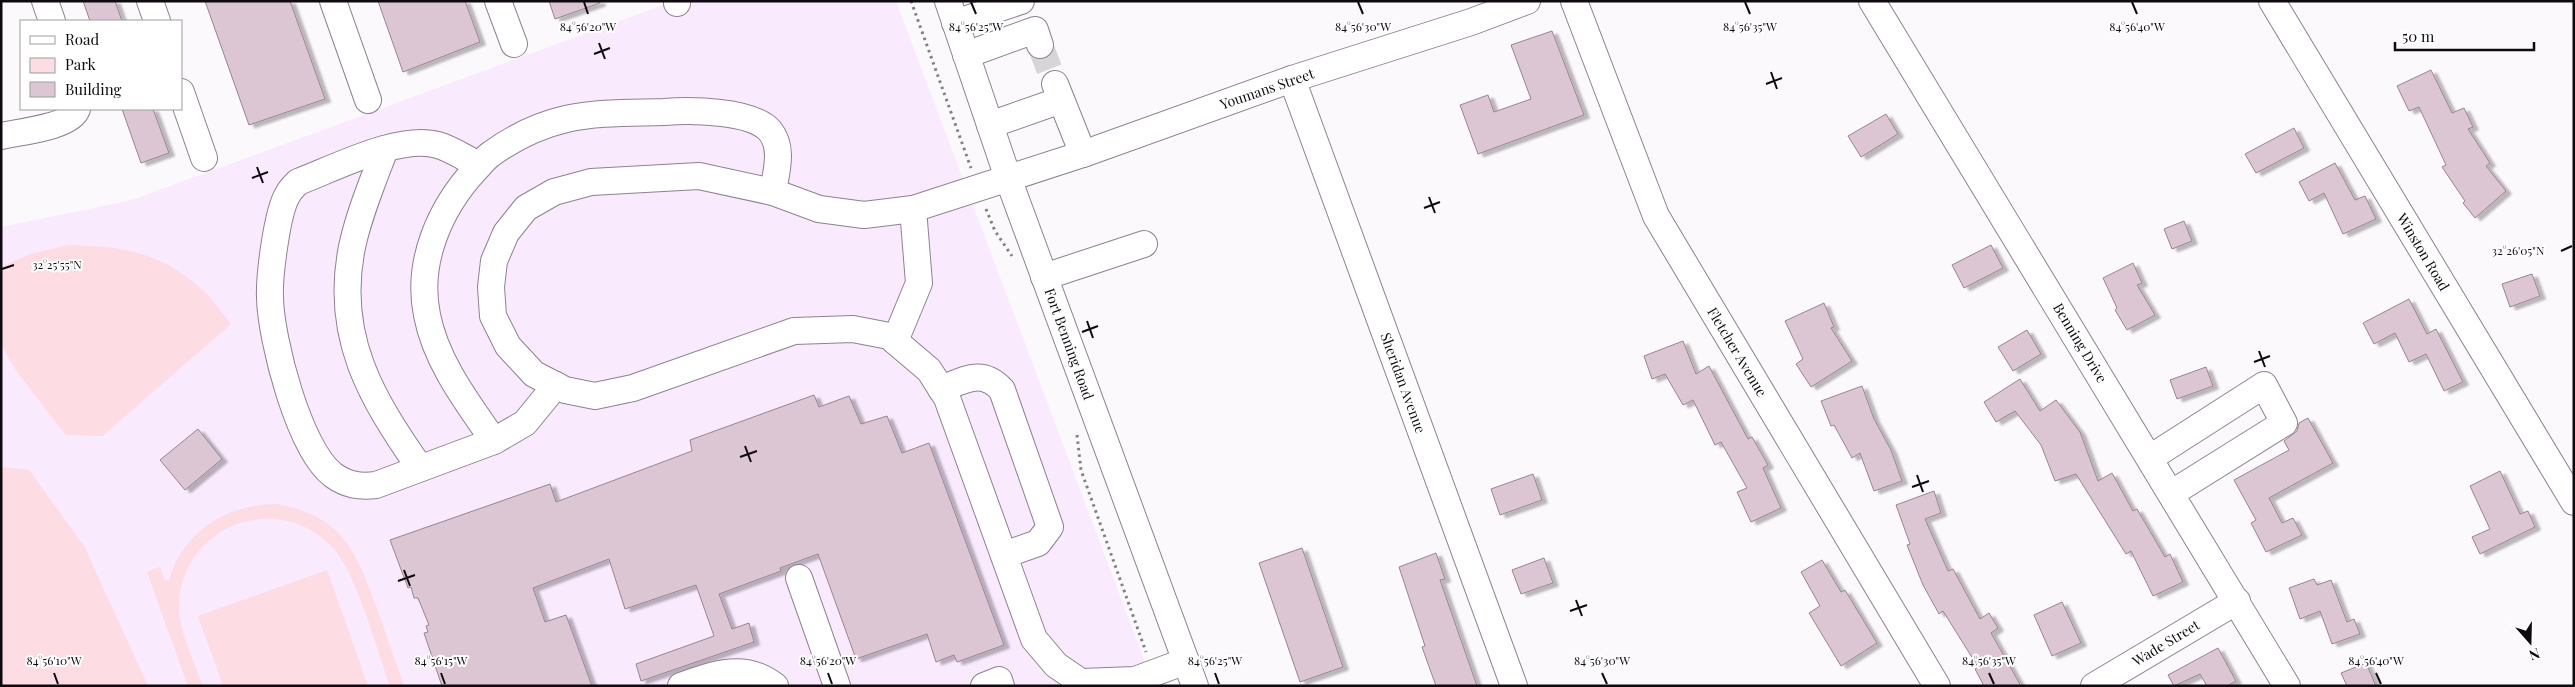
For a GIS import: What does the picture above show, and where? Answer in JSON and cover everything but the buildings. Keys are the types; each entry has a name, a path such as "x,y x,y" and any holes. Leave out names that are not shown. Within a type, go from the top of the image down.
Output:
{"street":[{"path":"45,1 52,20"},
{"path":"150,1 156,20"},
{"path":"332,1 368,100"},
{"path":"498,1 514,44"},
{"path":"952,12 1020,1"},
{"name":"Youmans Street","path":"895,341 889,336 853,329 794,332 633,388 595,396 565,390 534,374 508,346 493,316 490,287 494,260 506,233 526,208 554,192 591,182 699,176 773,192 819,209 864,215 912,209 1083,154 1292,79 1467,11 1527,1"},
{"name":"Fletcher Avenue","path":"1574,1 1656,216 1937,686"},
{"name":"Benning Drive","path":"1872,1 2172,493 2287,686"},
{"name":"Winston Road","path":"2272,1 2574,502"},
{"name":"Fort Benning Road","path":"952,12 1008,178 1195,686"},
{"path":"966,55 1035,30 1040,43"},
{"name":"Sheridan Avenue","path":"1292,79 1514,686"},
{"path":"990,125 1057,90 1083,154"},
{"path":"182,95 204,158"},
{"path":"1,136 63,122 75,115 77,110"},
{"path":"494,441 464,397 437,350 426,314 426,267 434,232 457,190 490,154 529,131 567,119 689,110 729,115 755,121 769,130 777,143 779,154 773,192"},
{"path":"479,166 438,145 418,142 400,144 298,182 287,194 281,211 274,257 270,297 273,332 280,361 305,432 320,461 332,474 346,483 360,487 376,485 494,441 525,423 556,385"},
{"path":"385,149 352,246 347,281 348,318 358,362 376,399 420,468"},
{"path":"912,209 919,283 895,341 929,370 946,398 1034,639 1056,665 1079,684 1135,680 1186,661"},
{"path":"1044,277 1144,244"},
{"path":"941,389 980,377 992,379 1002,390 1050,527 1038,543 1004,555"},
{"path":"2150,458 2264,385 2284,423 2172,493"},
{"path":"799,578 837,686"},
{"name":"Wade Street","path":"2094,686 2237,601"},
{"path":"681,686 716,673 732,670 765,678 774,686"},
{"path":"984,686 999,680 1001,686"}],"path":[{"path":"911,1 995,231 1015,260"},
{"path":"1077,428 1081,470 1154,673"}],"shaded area":[{"path":"674,1 896,1 1154,686 1,686 1,227 132,200"}],"green space":[{"path":"68,245 122,249 152,258 167,265 203,290 231,324 102,436 66,435 17,372 1,344 1,267 30,254"},
{"path":"1,467 29,470 84,546 148,686 1,686"},
{"path":"276,504 298,509 317,517 343,538 353,552 376,606 404,686 390,686 358,594 342,560 334,549 312,531 287,521 262,519 237,524 215,536 196,554 184,578 179,606 181,626 203,686 188,686 147,572 160,567 165,581 169,580 185,548 209,524 240,509"},
{"path":"327,570 368,686 223,686 198,616"}],"tunnel":[{"path":"1040,45 1055,84"}]}
